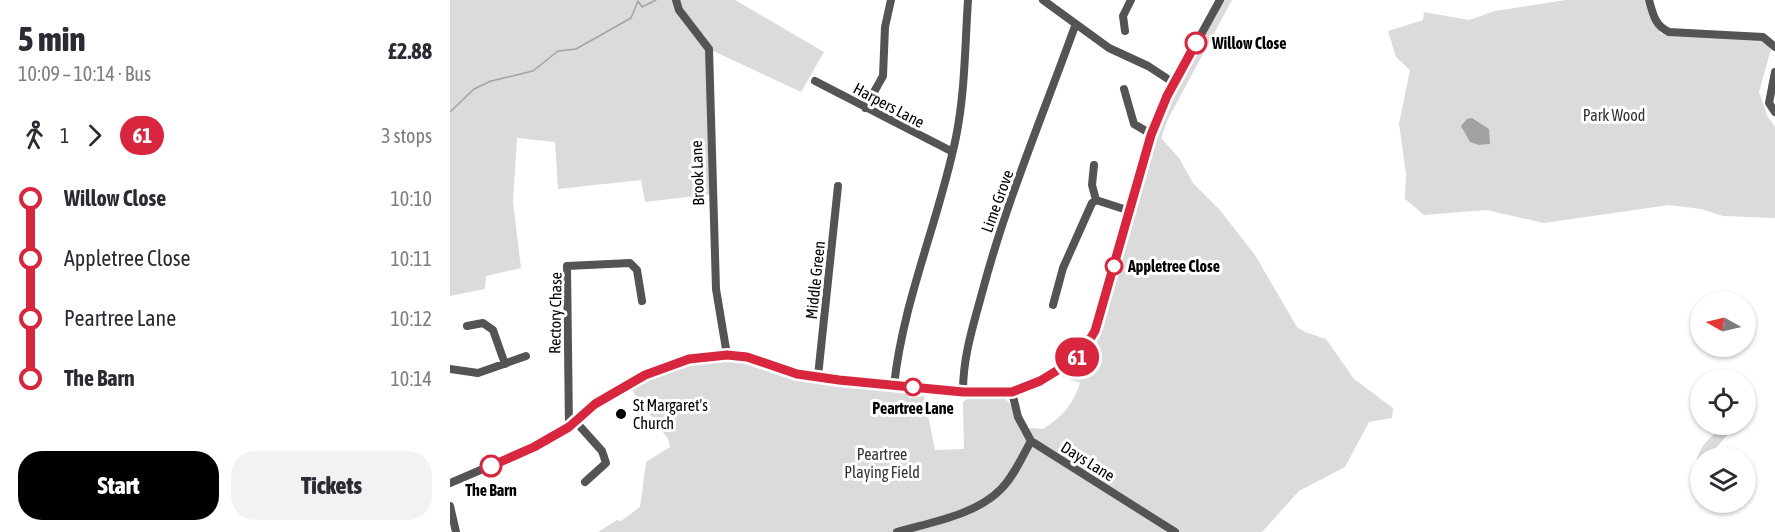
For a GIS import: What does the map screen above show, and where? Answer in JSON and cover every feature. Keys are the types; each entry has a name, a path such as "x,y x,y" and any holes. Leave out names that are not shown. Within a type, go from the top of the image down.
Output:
{"street":[{"name":"Brook Lane","path":"676,0 679,10 708,49 710,57 709,133 716,289 727,355"},
{"path":"865,108 883,76 885,27 891,0"},
{"path":"894,386 898,349 951,151 962,100 968,0"},
{"path":"1042,0 1108,48 1148,66 1174,83"},
{"path":"1125,31 1123,16 1131,0"},
{"path":"450,483 534,447 572,425 595,404 645,375 689,359 727,355 747,357 786,371 894,386 963,392 1012,392 1053,374 1071,362 1089,342 1097,323 1151,135 1174,83 1220,0"},
{"path":"1649,0 1655,21 1669,32 1762,37 1775,46"},
{"name":"Lime Grove","path":"963,392 965,355 1005,212 1075,26"},
{"path":"1775,72 1769,103 1775,112"},
{"name":"Harpers Lane","path":"815,81 951,151"},
{"path":"1124,89 1134,124 1151,135"},
{"path":"1094,165 1092,185 1096,200"},
{"name":"Middle Green","path":"818,376 838,186"},
{"path":"1096,200 1130,211"},
{"path":"1053,305 1063,268 1086,211 1096,200"},
{"name":"Rectory Chase","path":"572,425 567,266 630,263 637,270 642,301"},
{"path":"467,326 483,323 493,330 505,364"},
{"path":"450,369 478,373 526,356"},
{"path":"897,532 951,516 990,499 1002,488 1031,441 1018,417 1012,392"},
{"path":"572,425 602,451 606,463 585,482"},
{"name":"Days Lane","path":"1031,441 1175,532"},
{"path":"450,506 456,532"}],"green space":[{"path":"450,0 735,0 824,52 801,92 709,49 712,194 645,202 641,180 558,189 555,142 517,138 513,202 521,268 486,276 485,289 450,296"},
{"name":"Peartree Playing Field","path":"1220,0 1232,0 1168,119 1161,138 1179,158 1193,183 1219,209 1255,255 1297,327 1326,339 1354,379 1393,408 1392,418 1369,422 1345,467 1299,491 1262,532 598,532 617,520 621,521 640,507 646,462 670,447 668,439 628,385 689,359 727,355 809,380 907,390 909,398 924,396 935,450 964,449 963,402 967,399 1004,397 1010,404 1021,432 1031,428 1043,429 1056,420 1074,398 1080,383 1061,376 1059,371 1089,342 1151,134"},
{"name":"Park Wood","path":"1566,0 1644,0 1661,34 1764,39 1771,49 1759,92 1767,115 1775,127 1775,218 1723,216 1701,209 1669,205 1544,223 1486,210 1424,215 1405,199 1406,174 1399,124 1410,70 1396,57 1388,31 1423,20 1424,12 1469,20 1495,11"},
{"path":"1713,435 1727,435 1717,447 1702,447"}],"shaded area":[{"path":"1472,118 1489,129 1490,144 1479,145 1470,142 1461,126 1467,119"}],"waterway":[{"path":"450,112 474,89 491,81 533,71 558,51 576,49 631,18 638,1 642,7 656,0"}],"bus line":[{"name":"61","path":"491,466 534,447 569,427 595,404 645,375 689,359 727,355 747,357 797,374 963,392 1012,392 1026,388 1053,374 1082,352 1095,331 1151,135 1167,96 1196,43"}],"place":[{"name":"Willow Close","path":"1196,43"},
{"name":"Appletree Close","path":"1114,266"},
{"name":"Peartree Lane","path":"913,387"},
{"name":"St Margaret's Church","path":"621,414"},
{"name":"The Barn","path":"491,466"}]}
